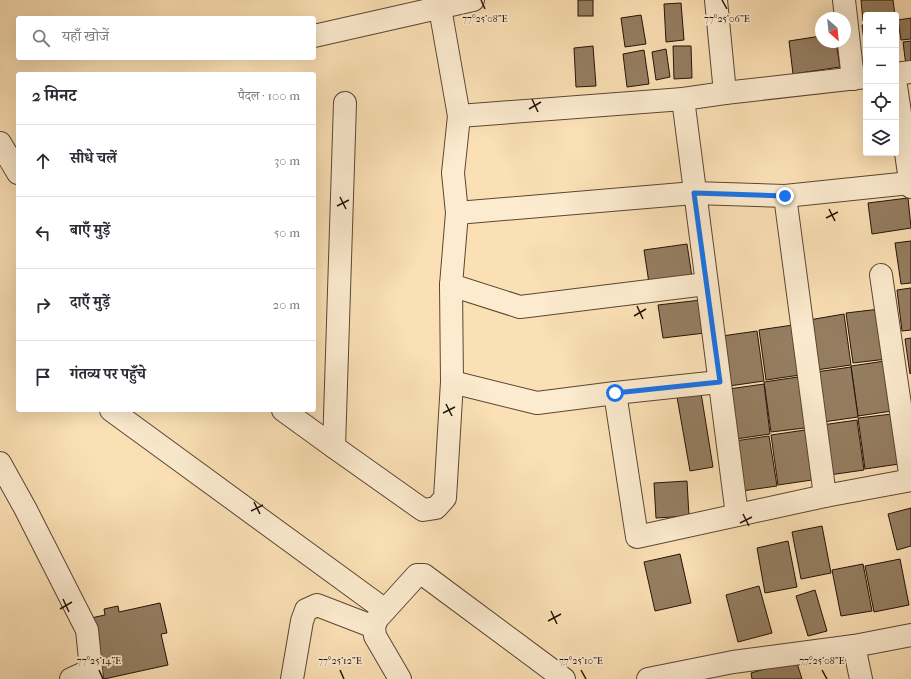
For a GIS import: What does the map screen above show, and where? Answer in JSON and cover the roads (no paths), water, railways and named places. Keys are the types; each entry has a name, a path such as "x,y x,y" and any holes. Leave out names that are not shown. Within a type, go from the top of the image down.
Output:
{"street":[{"path":"316,36 473,0"},
{"path":"716,0 725,93"},
{"path":"459,116 683,99 859,78 844,0"},
{"path":"287,412 423,510 436,508 445,498 452,382 451,285 457,213 452,174 459,116 440,8"},
{"path":"899,74 911,72"},
{"path":"683,99 737,515"},
{"path":"334,447 345,104"},
{"path":"457,213 694,193 785,196 911,185 899,106"},
{"path":"0,144 16,171"},
{"path":"785,196 825,496"},
{"path":"615,393 637,537 825,496 911,480 880,275"},
{"path":"451,285 520,307 706,284"},
{"path":"452,382 537,403 720,382"},
{"path":"114,412 379,619"},
{"path":"0,463 26,508 87,630 92,674 71,679"},
{"path":"400,679 375,636 379,619 417,575 424,575 564,679"},
{"path":"292,679 302,621 306,610 317,605 379,619"},
{"path":"648,679 735,670 911,635"},
{"path":"854,646 861,679"}]}
